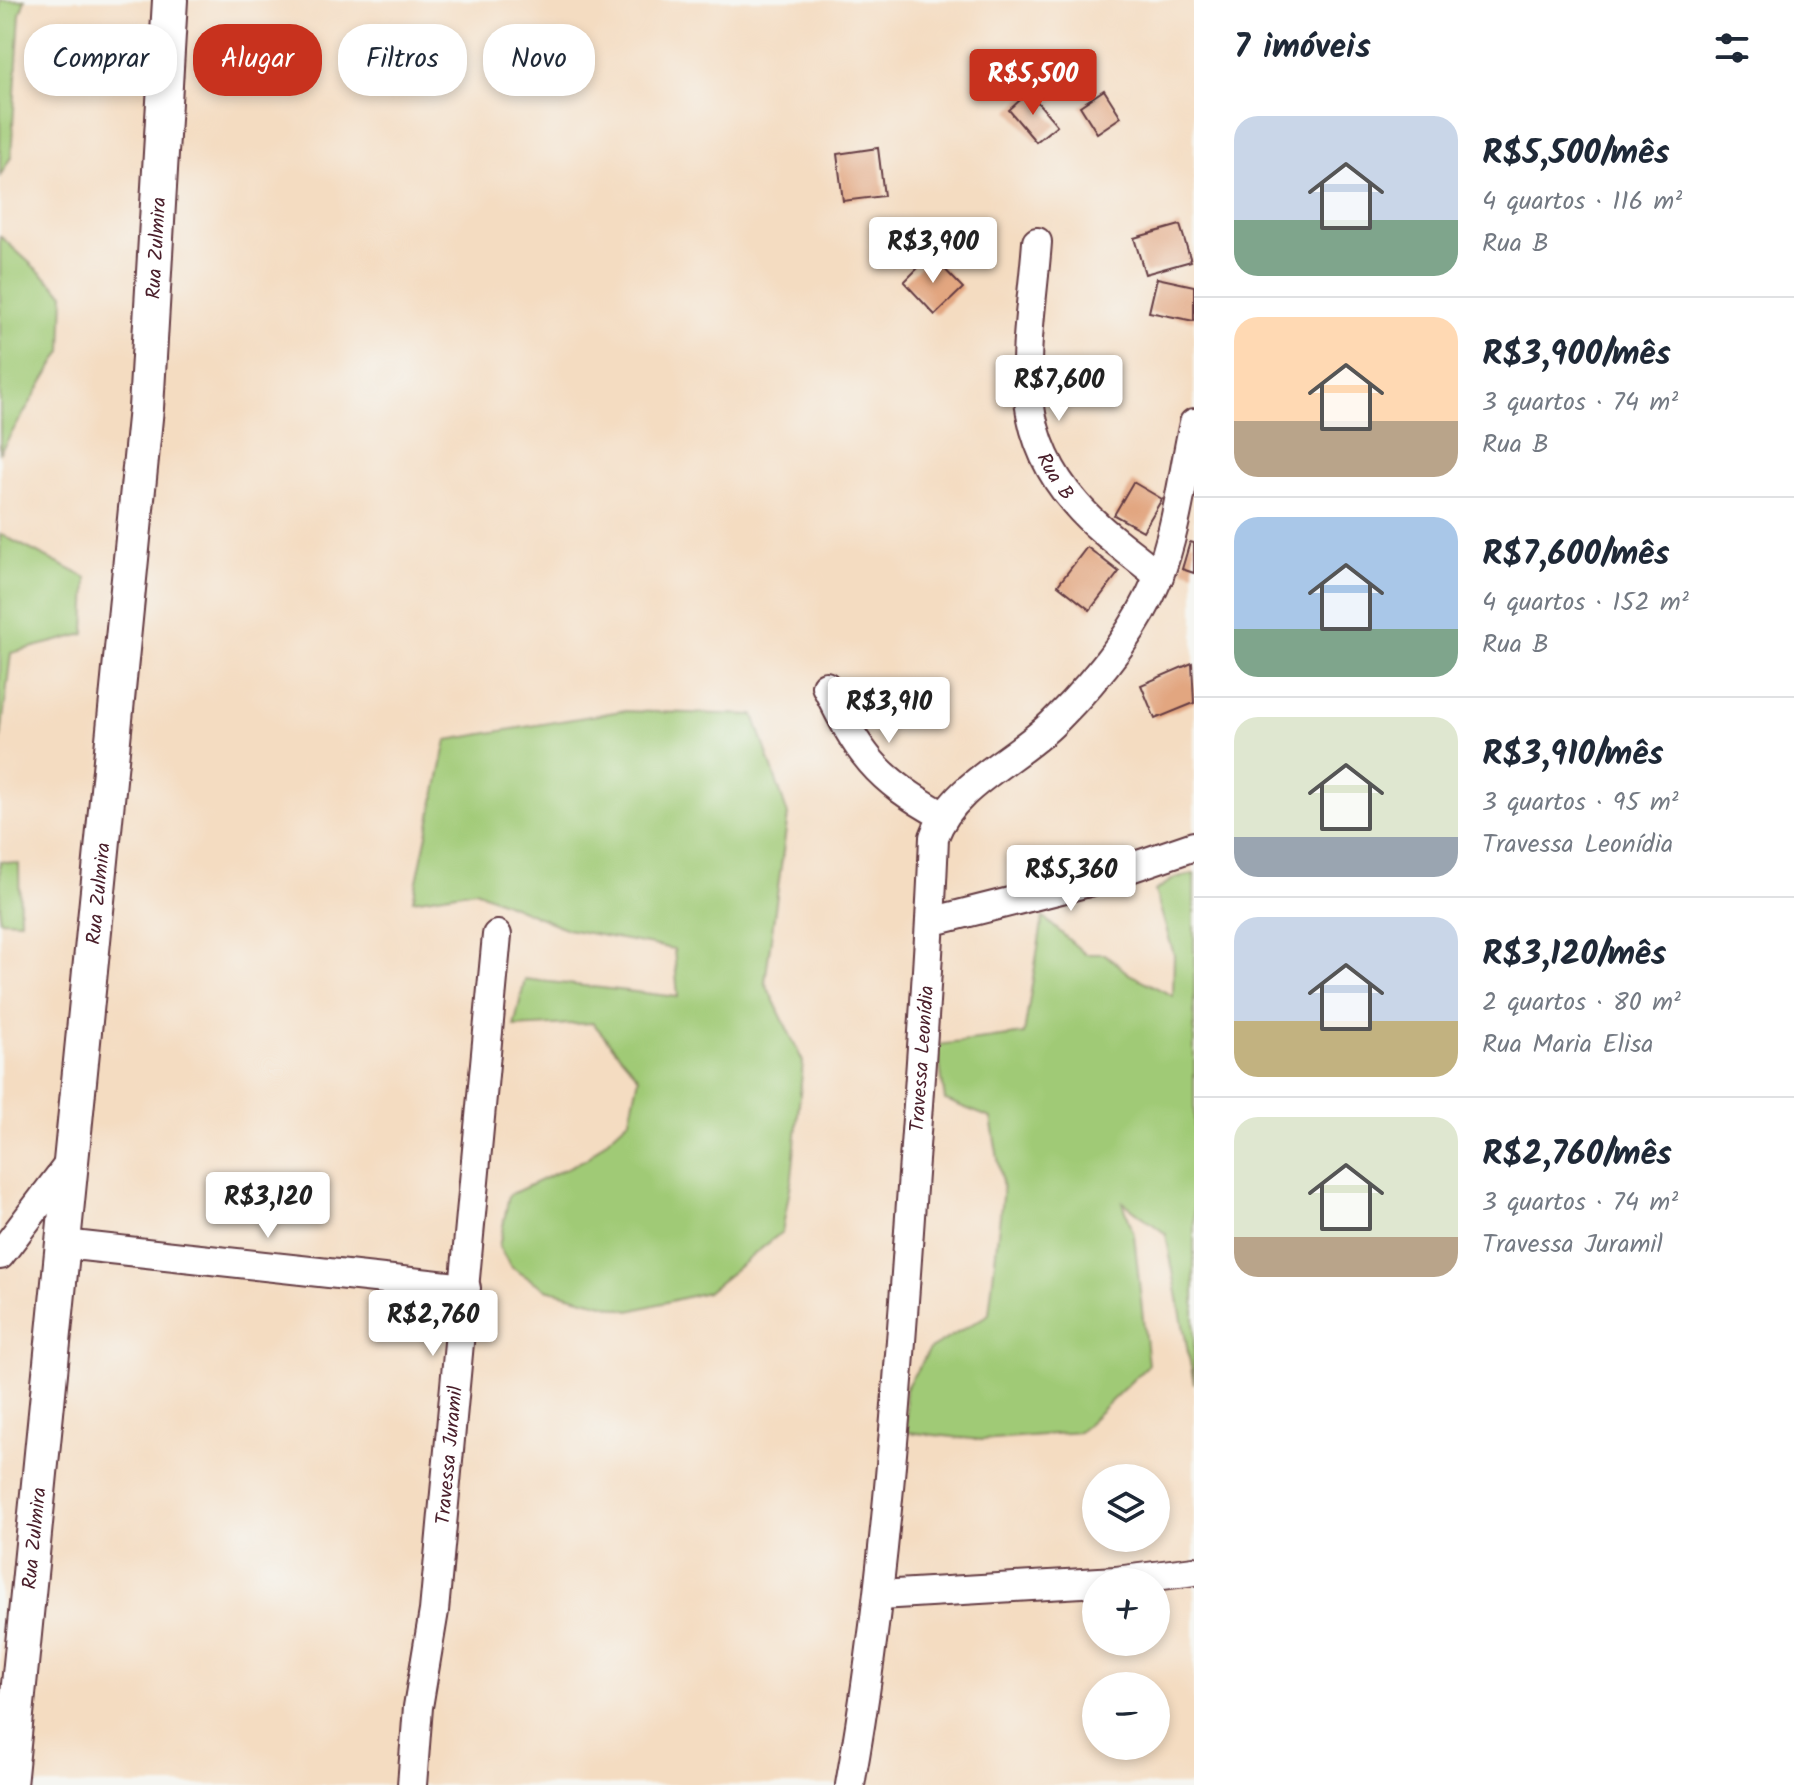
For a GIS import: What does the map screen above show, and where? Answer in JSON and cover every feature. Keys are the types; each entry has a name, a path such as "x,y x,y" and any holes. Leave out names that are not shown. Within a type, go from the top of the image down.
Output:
{"street":[{"name":"Rua Zulmira","path":"9,1785 146,408 170,0"},
{"name":"Rua B","path":"1037,242 1026,395 1035,437 1055,478 1078,506 1159,576"},
{"path":"826,686 852,739 873,768 904,794 942,815 979,780 1020,753 1055,722 1107,664 1141,614 1159,576 1194,423"},
{"name":"Travessa Leonídia","path":"850,1785 879,1595 926,1030 934,837 942,815"},
{"path":"930,922 1101,879 1194,846"},
{"name":"Travessa Juramil","path":"412,1785 418,1707 434,1611 497,935"},
{"path":"0,1255 69,1164"},
{"path":"64,1244 466,1288"},
{"path":"879,1595 1116,1581 1194,1571"}],"green space":[{"path":"0,0 25,0 20,14 11,157 0,176"},
{"path":"0,236 64,294 62,351 0,452"},
{"path":"0,534 87,578 85,634 11,653 0,746"},
{"path":"621,711 754,715 788,815 765,982 803,1062 792,1177 782,1232 707,1292 630,1311 546,1289 511,1267 499,1247 509,1195 586,1159 630,1119 639,1077 593,1023 514,1027 525,979 678,997 674,949 567,929 475,890 413,900 447,740"},
{"path":"0,861 19,864 20,921 0,920"},
{"path":"1194,874 1194,1384 1166,1234 1123,1202 1134,1235 1148,1365 1079,1432 981,1440 907,1432 905,1389 930,1349 989,1314 1003,1188 991,1118 945,1100 937,1045 1024,1034 1043,917 1085,954 1105,954 1129,974 1173,996 1174,955 1155,891 1175,878"}],"building":[{"path":"1104,90 1121,117 1097,133 1080,106"},
{"path":"1029,92 1057,125 1036,142 1009,110"},
{"path":"878,148 884,196 843,201 837,154"},
{"path":"1180,225 1191,261 1145,274 1134,238"},
{"path":"931,255 963,288 935,315 904,282"},
{"path":"1157,278 1194,286 1194,321 1149,312"},
{"path":"1133,482 1162,499 1143,531 1114,515"},
{"path":"1190,542 1194,543 1194,573 1182,569"},
{"path":"1087,547 1119,572 1090,610 1058,585"},
{"path":"1192,663 1194,703 1155,719 1141,685"}]}
